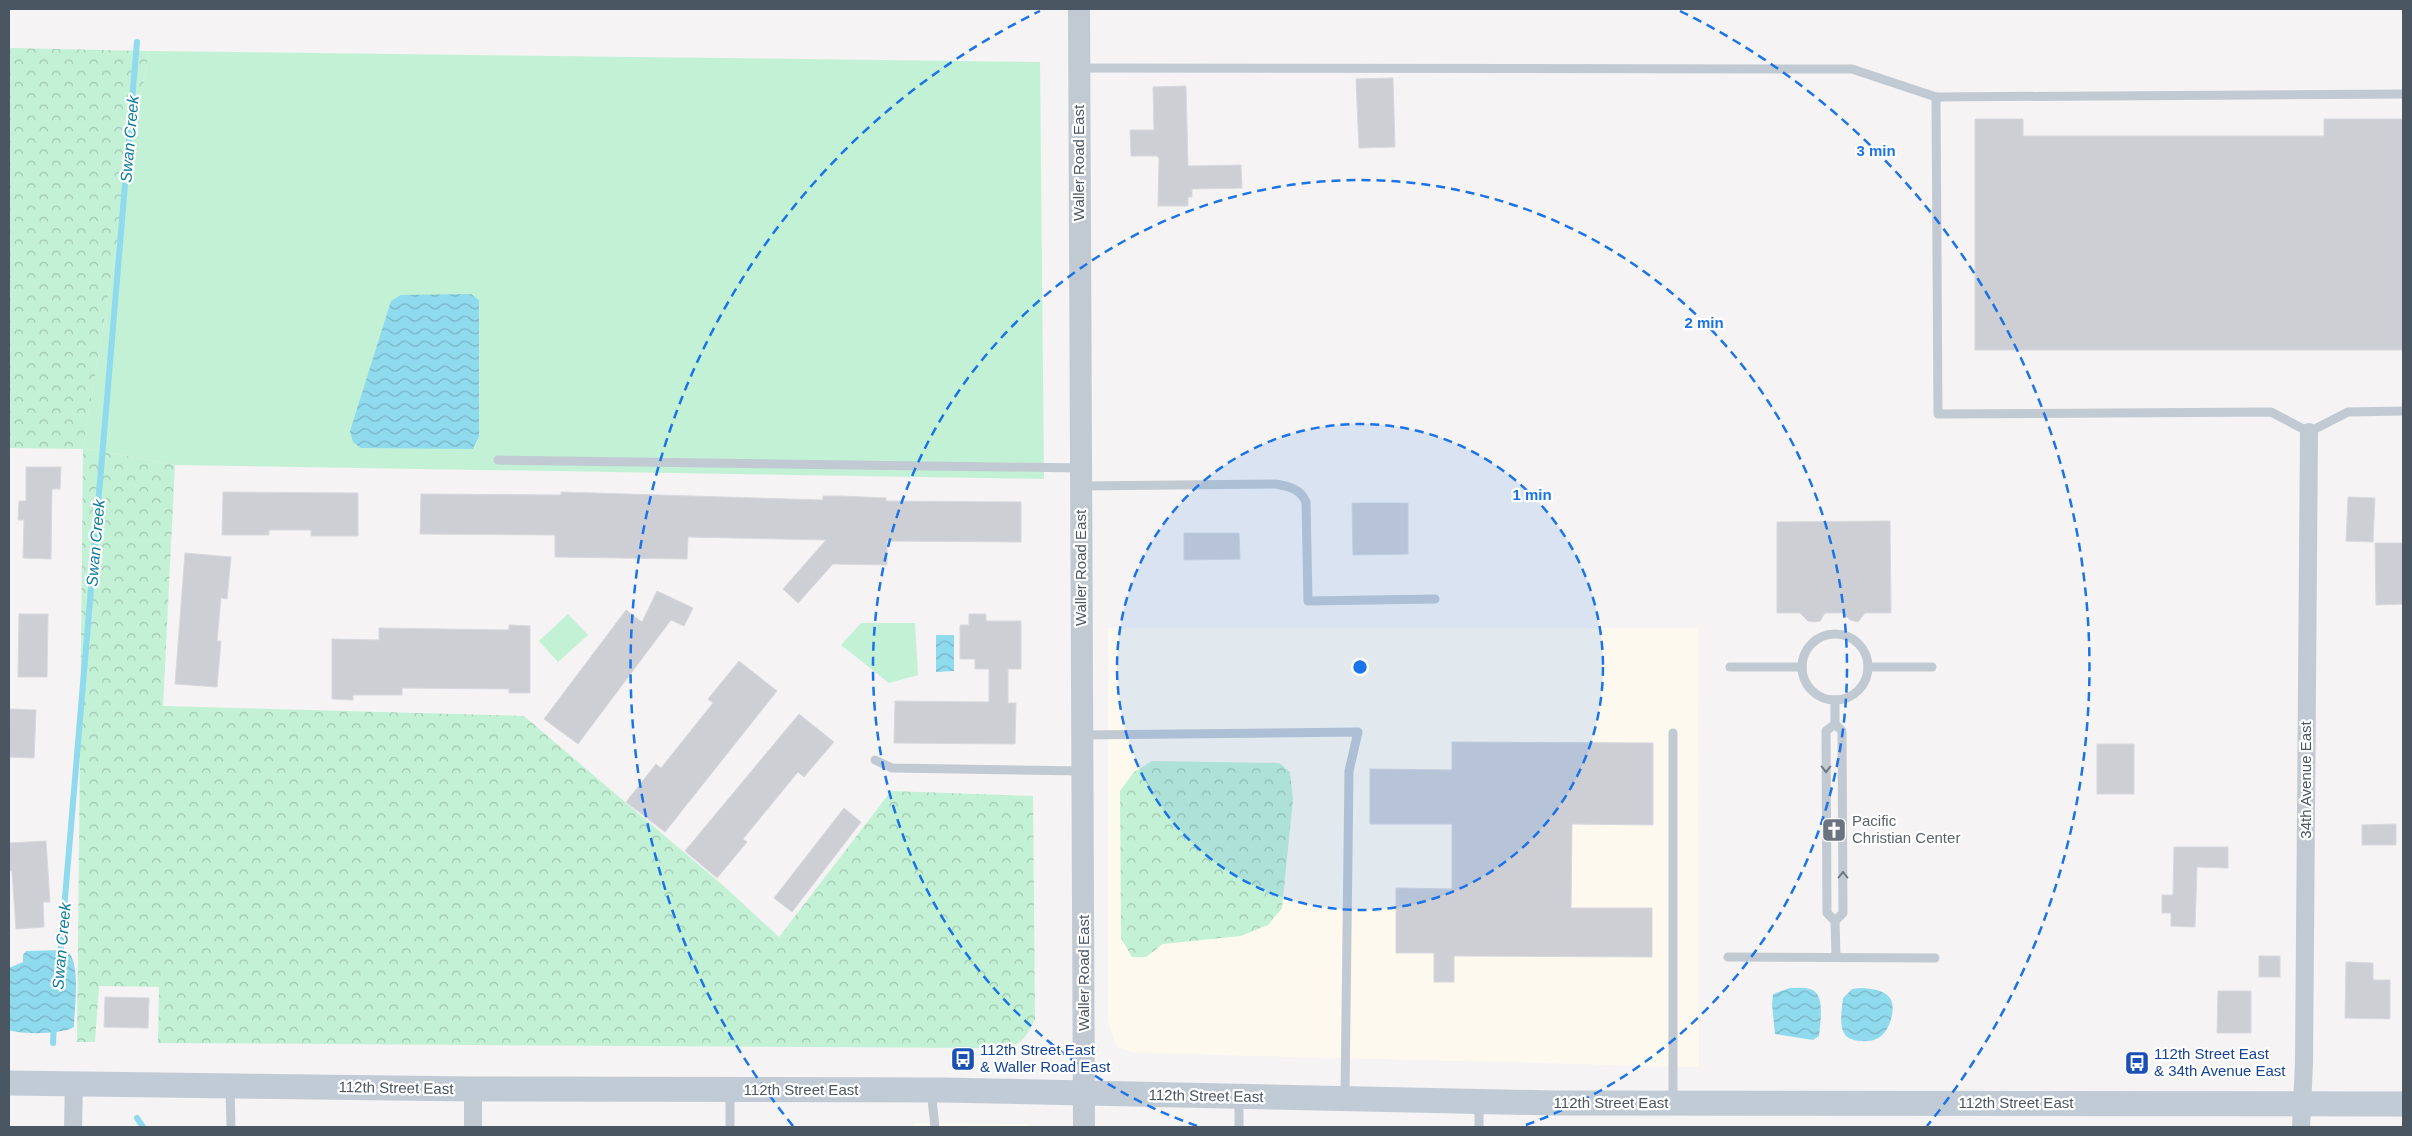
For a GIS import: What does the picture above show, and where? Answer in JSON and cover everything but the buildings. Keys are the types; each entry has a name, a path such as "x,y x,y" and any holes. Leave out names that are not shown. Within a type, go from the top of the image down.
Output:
{"main road":[{"name":"112th Street East","path":"9,1083 474,1089 931,1090 2301,1116 2403,1104"}],"street":[{"name":"Waller Road East","path":"1078,9 1084,1127"},
{"name":"34th Avenue East","path":"2301,1116 2304,1063 2309,432"},
{"path":"73,1127 74,1084"},
{"path":"473,1127 474,1089"}],"lane":[{"path":"1079,68 1852,69 1936,97 2403,94"},
{"path":"1936,97 1938,414 2271,412 2309,432 2348,412 2403,411"},
{"path":"498,460 1275,484 1288,486 1303,494 1306,502 1308,601 1435,599"},
{"path":"1834,634 1845,635 1861,647 1868,667 1861,686 1845,698 1835,700 1824,698 1812,690 1803,677 1802,667 1808,647 1824,635 1834,634"},
{"path":"1730,667 1802,667"},
{"path":"1868,667 1932,667"},
{"path":"1835,700 1834,724 1826,731 1826,740 1827,912 1835,921 1836,956"},
{"path":"1834,724 1842,731 1843,894 1843,912 1835,921"},
{"path":"1082,735 1358,732 1349,771 1345,1099"},
{"path":"1673,733 1673,1103"},
{"path":"875,760 892,768 1083,771"},
{"path":"1728,956 1935,958"},
{"path":"230,1086 231,1127"},
{"path":"730,1090 730,1127"},
{"path":"931,1090 935,1127"},
{"path":"1238,1127 1239,1097"},
{"path":"1479,1101 1479,1127"}],"shaded area":[{"path":"1108,628 1698,628 1699,1067 1136,1053 1117,1047 1108,1022"},
{"path":"915,1123 1025,1124 1031,1127 915,1127"}],"green space":[{"path":"9,48 149,51 83,448 175,465 163,706 524,716 726,888 779,937 891,791 1033,796 1035,1019 1025,1037 1014,1045 1007,1047 979,1048 158,1043 159,987 99,986 95,1042 77,1042 83,449 9,448"},
{"path":"149,51 1040,62 1044,479 175,465 83,448","holes":["471,294 479,300 479,437 474,449"]},
{"path":"568,614 588,635 558,662 539,641"},
{"path":"861,623 915,623 918,675 889,683 841,645"},
{"path":"1152,761 1279,763 1290,772 1293,799 1282,908 1268,925 1241,936 1163,944 1146,957 1132,957 1121,938 1120,791 1134,772"}],"water":[{"path":"471,294 479,300 479,437 473,449 361,448 353,442 350,431 391,301 401,295"},
{"path":"936,635 954,635 954,671 936,672"},
{"path":"66,950 71,956 76,974 74,1027 61,1031 42,1033 23,1033 9,1030 9,968 23,962 23,955 26,951"},
{"path":"1790,988 1810,989 1818,996 1821,1010 1819,1036 1813,1040 1775,1034 1773,994"},
{"path":"1861,988 1884,993 1890,998 1892,1003 1892,1015 1888,1027 1881,1037 1872,1040 1854,1040 1846,1036 1842,1029 1843,998 1852,989"}],"waterway":[{"name":"Swan Creek","path":"60,957 137,42"},
{"name":"Swan Creek","path":"53,1043 54,1024"},
{"name":"Swan Creek","path":"137,1118 143,1127"}],"place":[{"name":"Pacific Christian Center","path":"1834,830"},
{"name":"112th Street East & Waller Road East","path":"963,1059"},
{"name":"112th Street East & 34th Avenue East","path":"2137,1063"}]}
